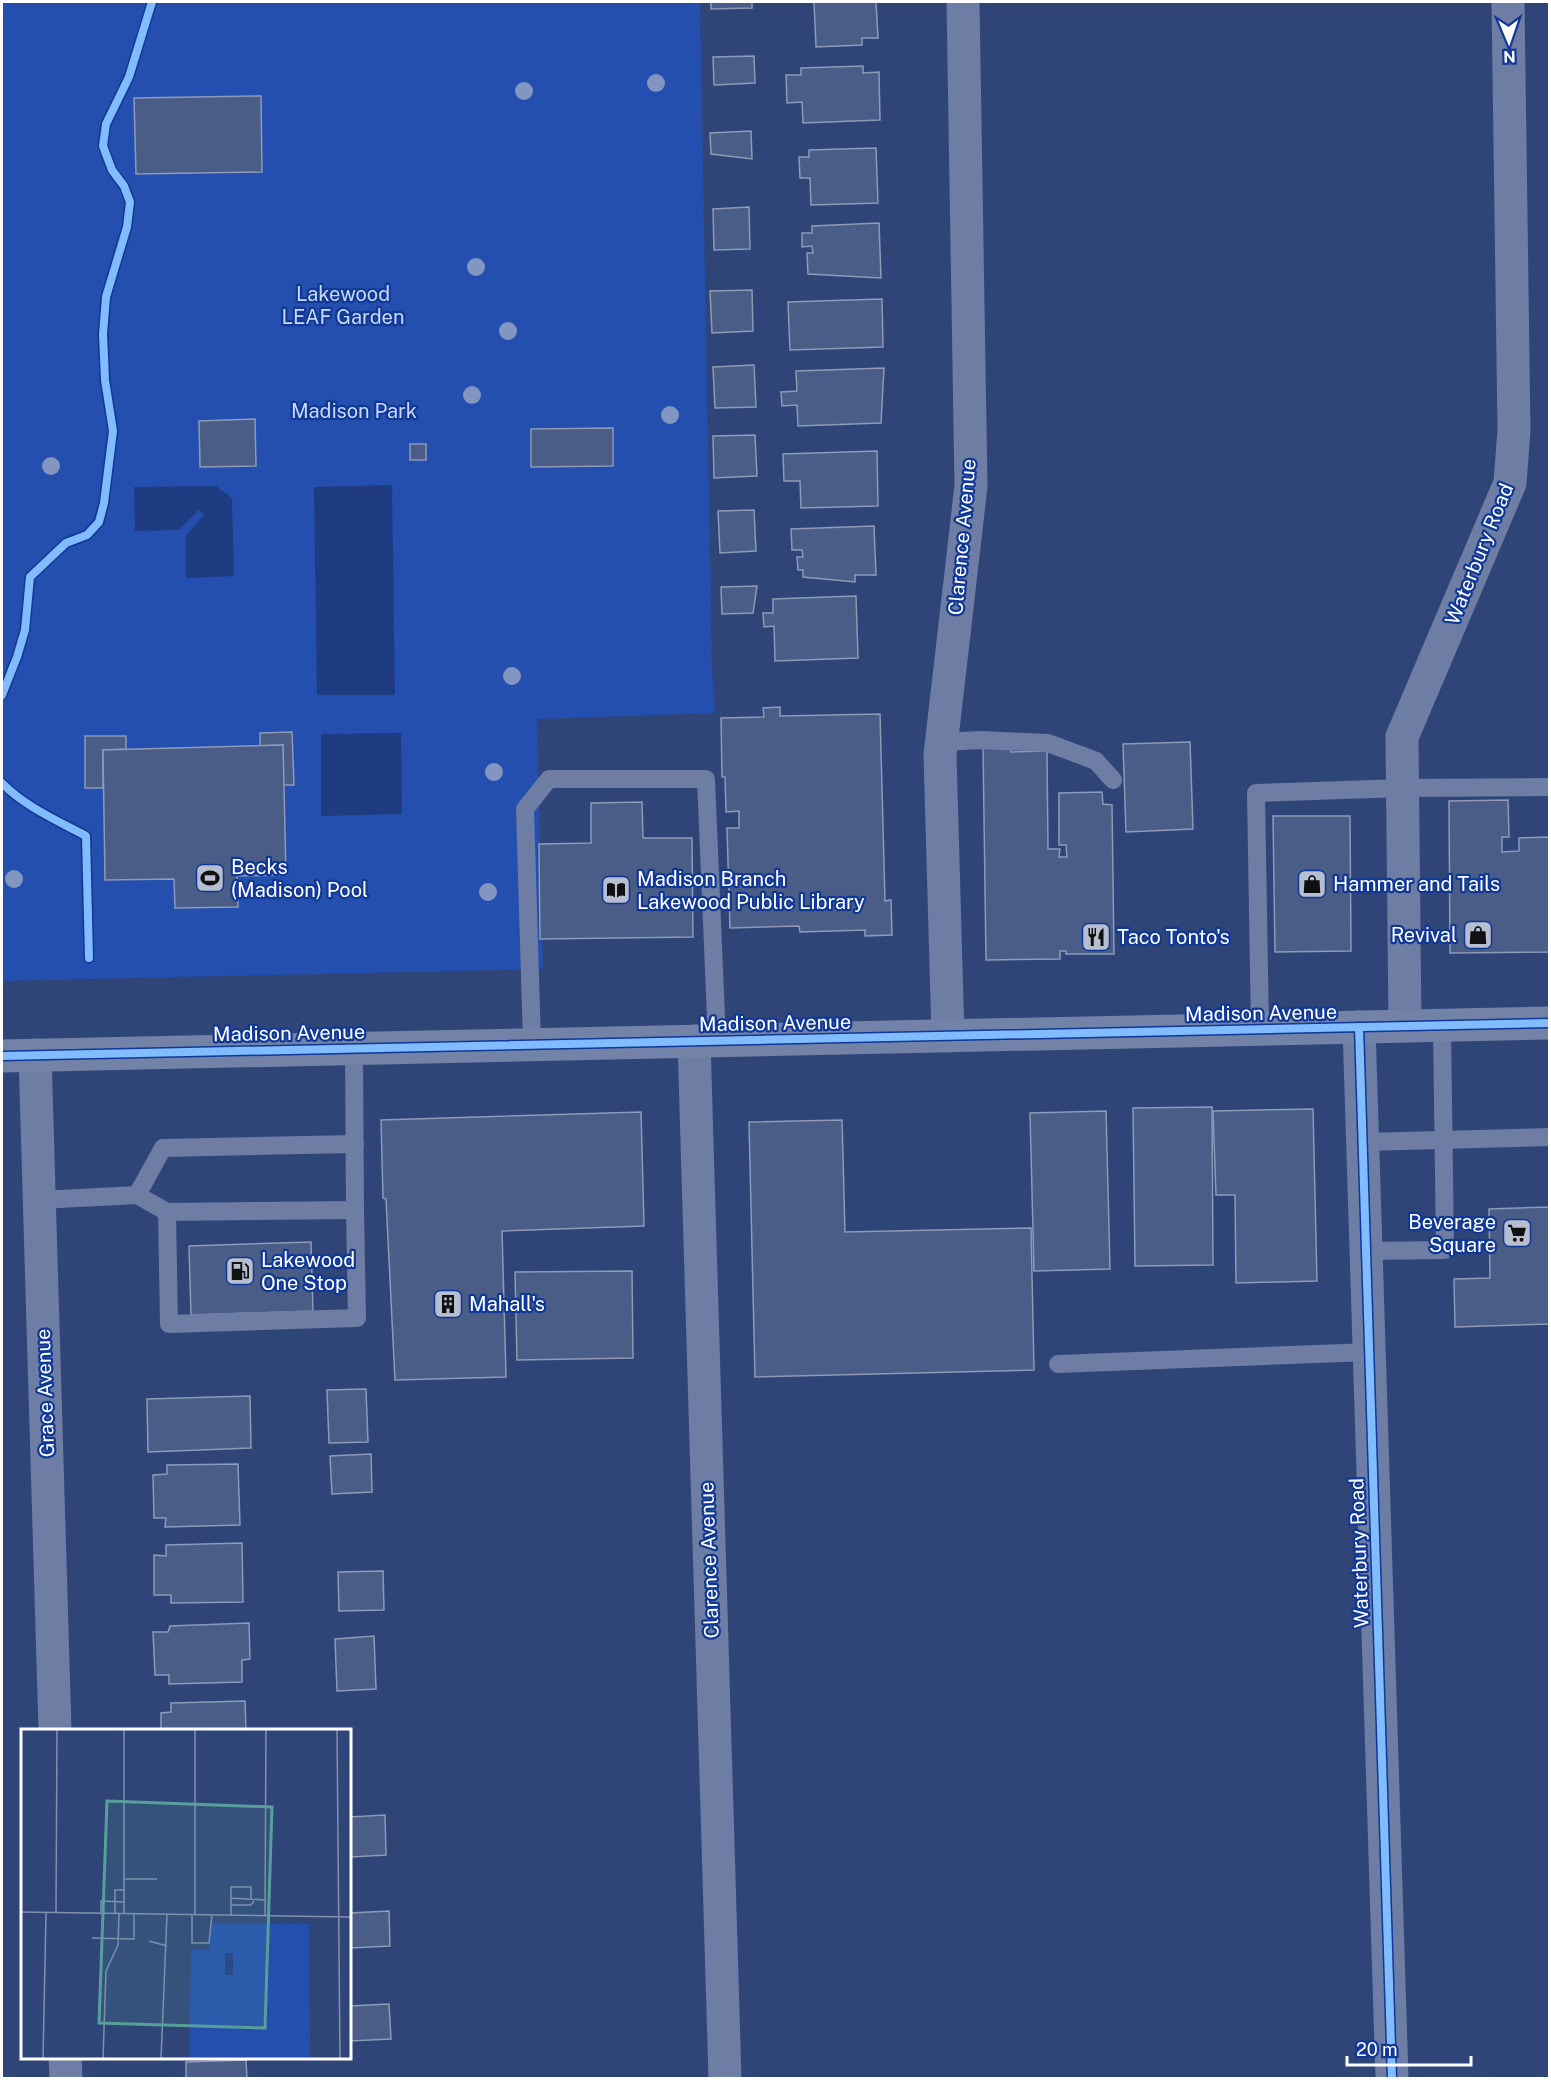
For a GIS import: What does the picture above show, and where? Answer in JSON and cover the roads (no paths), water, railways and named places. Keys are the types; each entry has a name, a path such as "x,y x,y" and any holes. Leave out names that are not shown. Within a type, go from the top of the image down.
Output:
{"main road":[{"name":"Madison Avenue","path":"2,1056 1550,1023"}],"street":[{"name":"Clarence Avenue","path":"948,1036 940,756 971,486 963,2"},
{"name":"Waterbury Road","path":"1405,1026 1402,737 1510,483 1514,430 1508,2"},
{"name":"Waterbury Road","path":"1359,1027 1392,2079"},
{"name":"Clarence Avenue","path":"705,1041 726,2079"},
{"name":"Grace Avenue","path":"34,1055 55,1729"},
{"path":"65,2059 66,2079"}],"lane":[{"path":"942,742 980,740 1048,743 1096,761 1113,780"},
{"path":"532,1044 525,808 549,779 706,779 705,1041"},
{"path":"1260,1029 1256,793 1403,788 1550,787"},
{"path":"1366,1251 1445,1250 1442,1026"},
{"path":"167,1212 169,1323 357,1318 354,1048"},
{"path":"1363,1142 1550,1137"},
{"path":"137,1194 163,1148 355,1144"},
{"path":"39,1200 137,1194 167,1212 355,1210"},
{"path":"1058,1364 1370,1352"}],"place":[{"name":"Becks (Madison) Pool","path":"210,878"},
{"name":"Hammer and Tails","path":"1312,884"},
{"name":"Madison Branch Lakewood Public Library","path":"616,890"},
{"name":"Revival","path":"1478,935"},
{"name":"Taco Tonto's","path":"1096,937"},
{"name":"Beverage Square","path":"1517,1233"},
{"name":"Lakewood One Stop","path":"240,1271"},
{"name":"Mahall's","path":"448,1304"}],"park label":[{"name":"Lakewood LEAF Garden","path":"343,306"},
{"name":"Madison Park","path":"354,411"}]}
